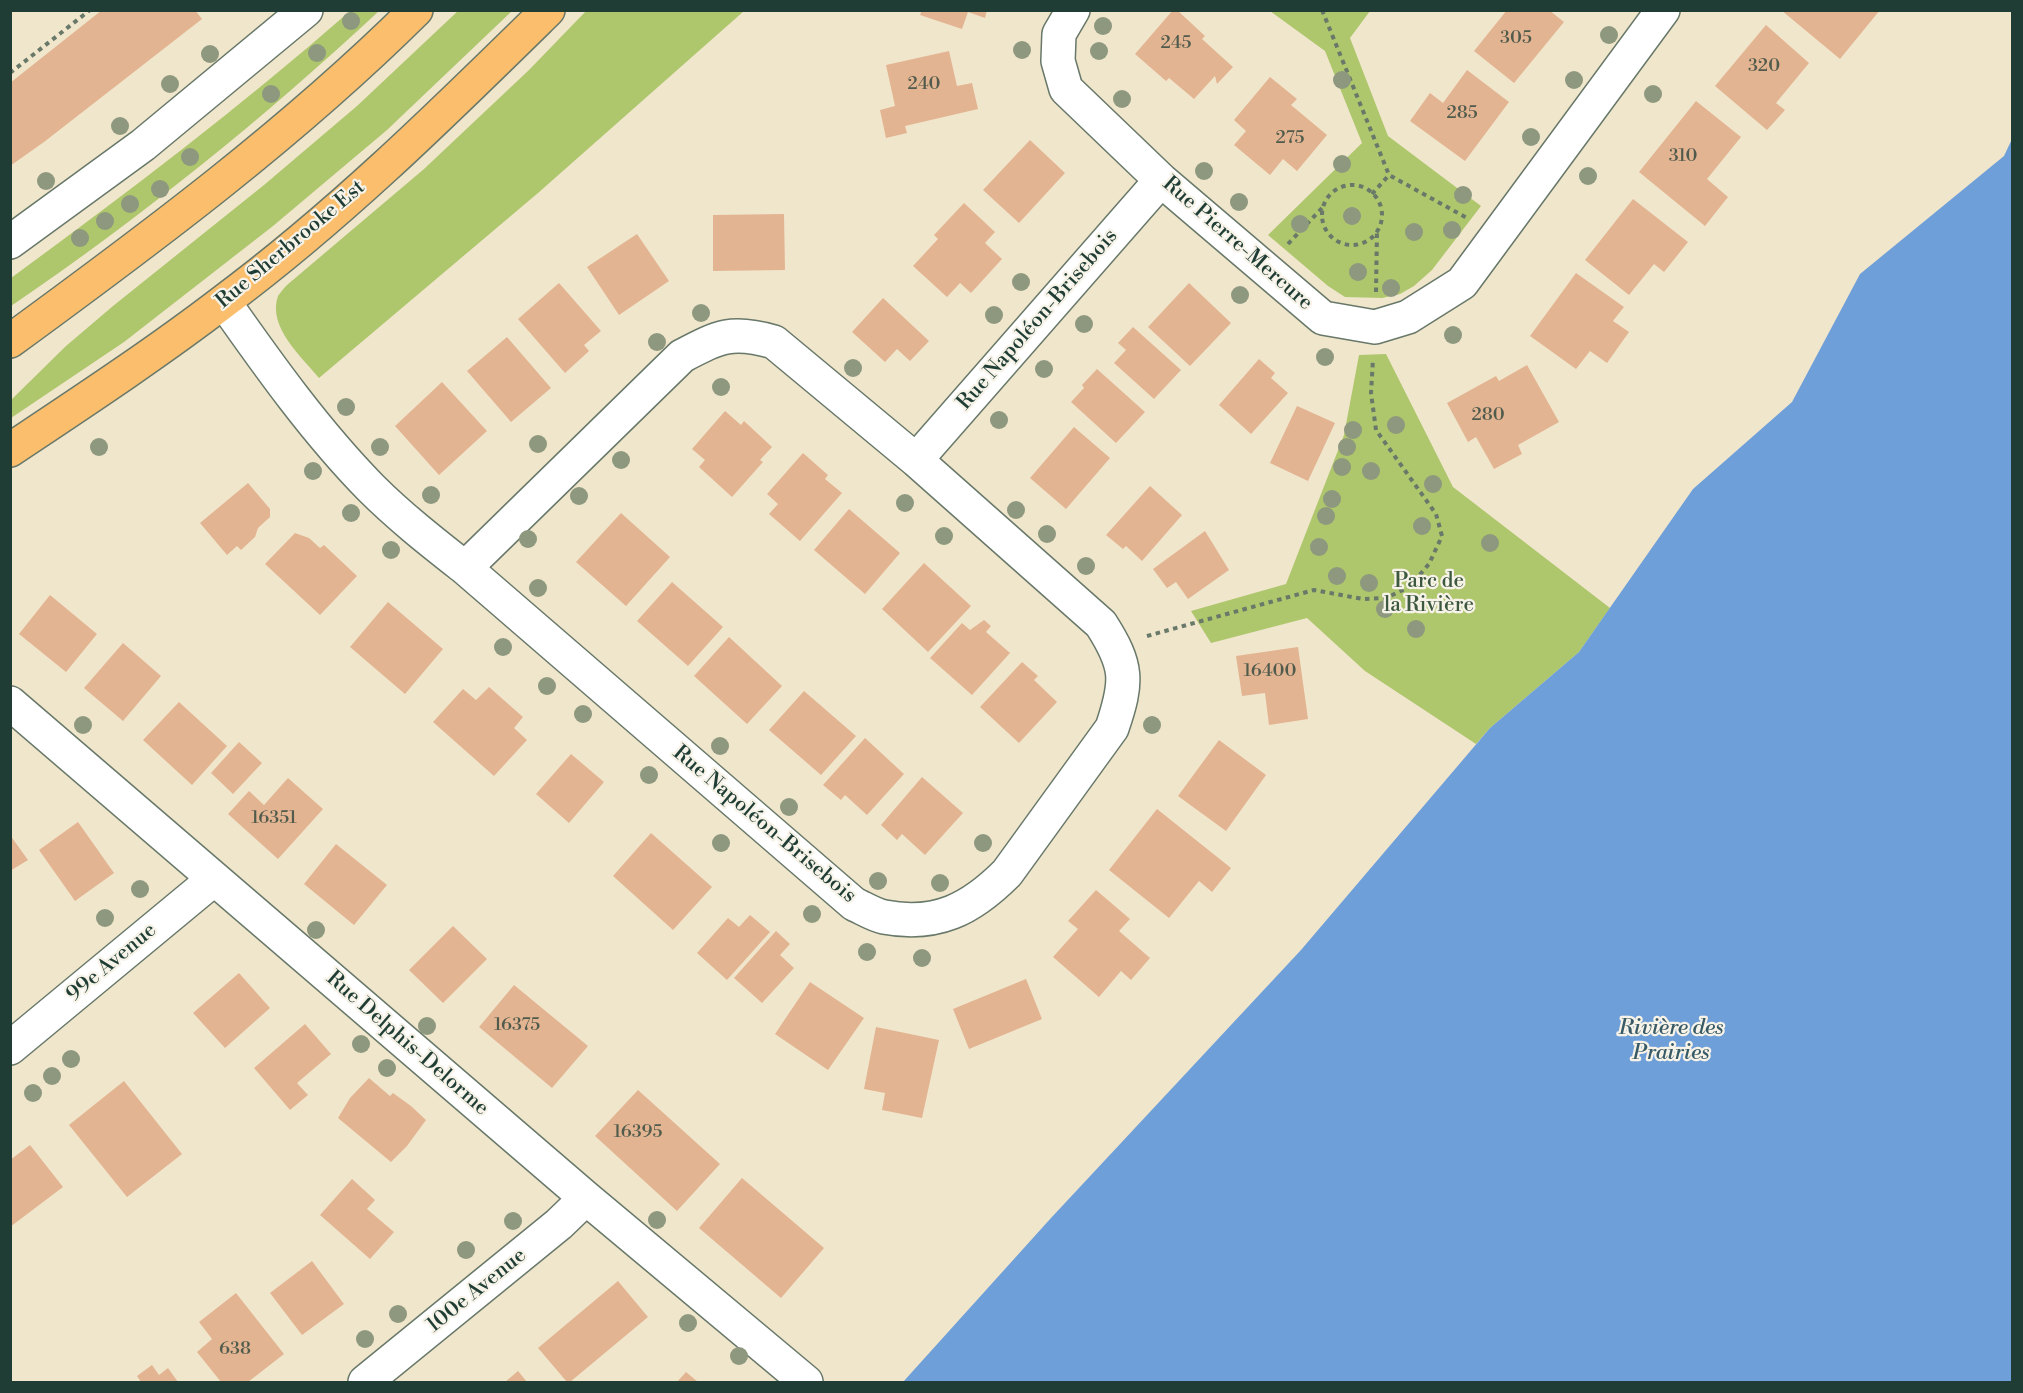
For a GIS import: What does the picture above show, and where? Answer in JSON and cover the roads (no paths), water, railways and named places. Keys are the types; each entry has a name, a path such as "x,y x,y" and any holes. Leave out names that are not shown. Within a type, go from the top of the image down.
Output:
{"main road":[{"path":"10,341 146,242 298,119 416,10"},
{"name":"Rue Sherbrooke Est","path":"10,450 224,302 415,140 548,10"}],"street":[{"path":"10,242 143,145 306,10"},
{"name":"Rue Pierre-Mercure","path":"1073,10 1059,34 1058,61 1066,89 1161,180 1323,318 1375,327 1408,317 1462,283 1663,10"},
{"name":"Rue Napoléon-Brisebois","path":"916,460 1161,180"},
{"name":"Rue Napoléon-Brisebois","path":"224,302 295,398 371,488 416,530 465,568 854,904 882,917 915,920 940,916 963,908 986,894 1007,873 1112,728 1121,701 1124,676 1115,645 1101,624 916,460 774,342 750,335 728,335 682,356 465,568"},
{"name":"Rue Delphis-Delorme","path":"10,703 586,1198 806,1383"},
{"name":"99e Avenue","path":"10,1047 214,879"},
{"name":"100e Avenue","path":"365,1383 559,1224 586,1198"}],"water":[{"name":"Rivière des Prairies","path":"2012,139 2012,1382 903,1382 1051,1218 1301,950 1490,728 1579,652 1693,489 1792,402 1860,274 2004,156"}],"park label":[{"name":"Parc de la Rivière","path":"1429,594"}]}
